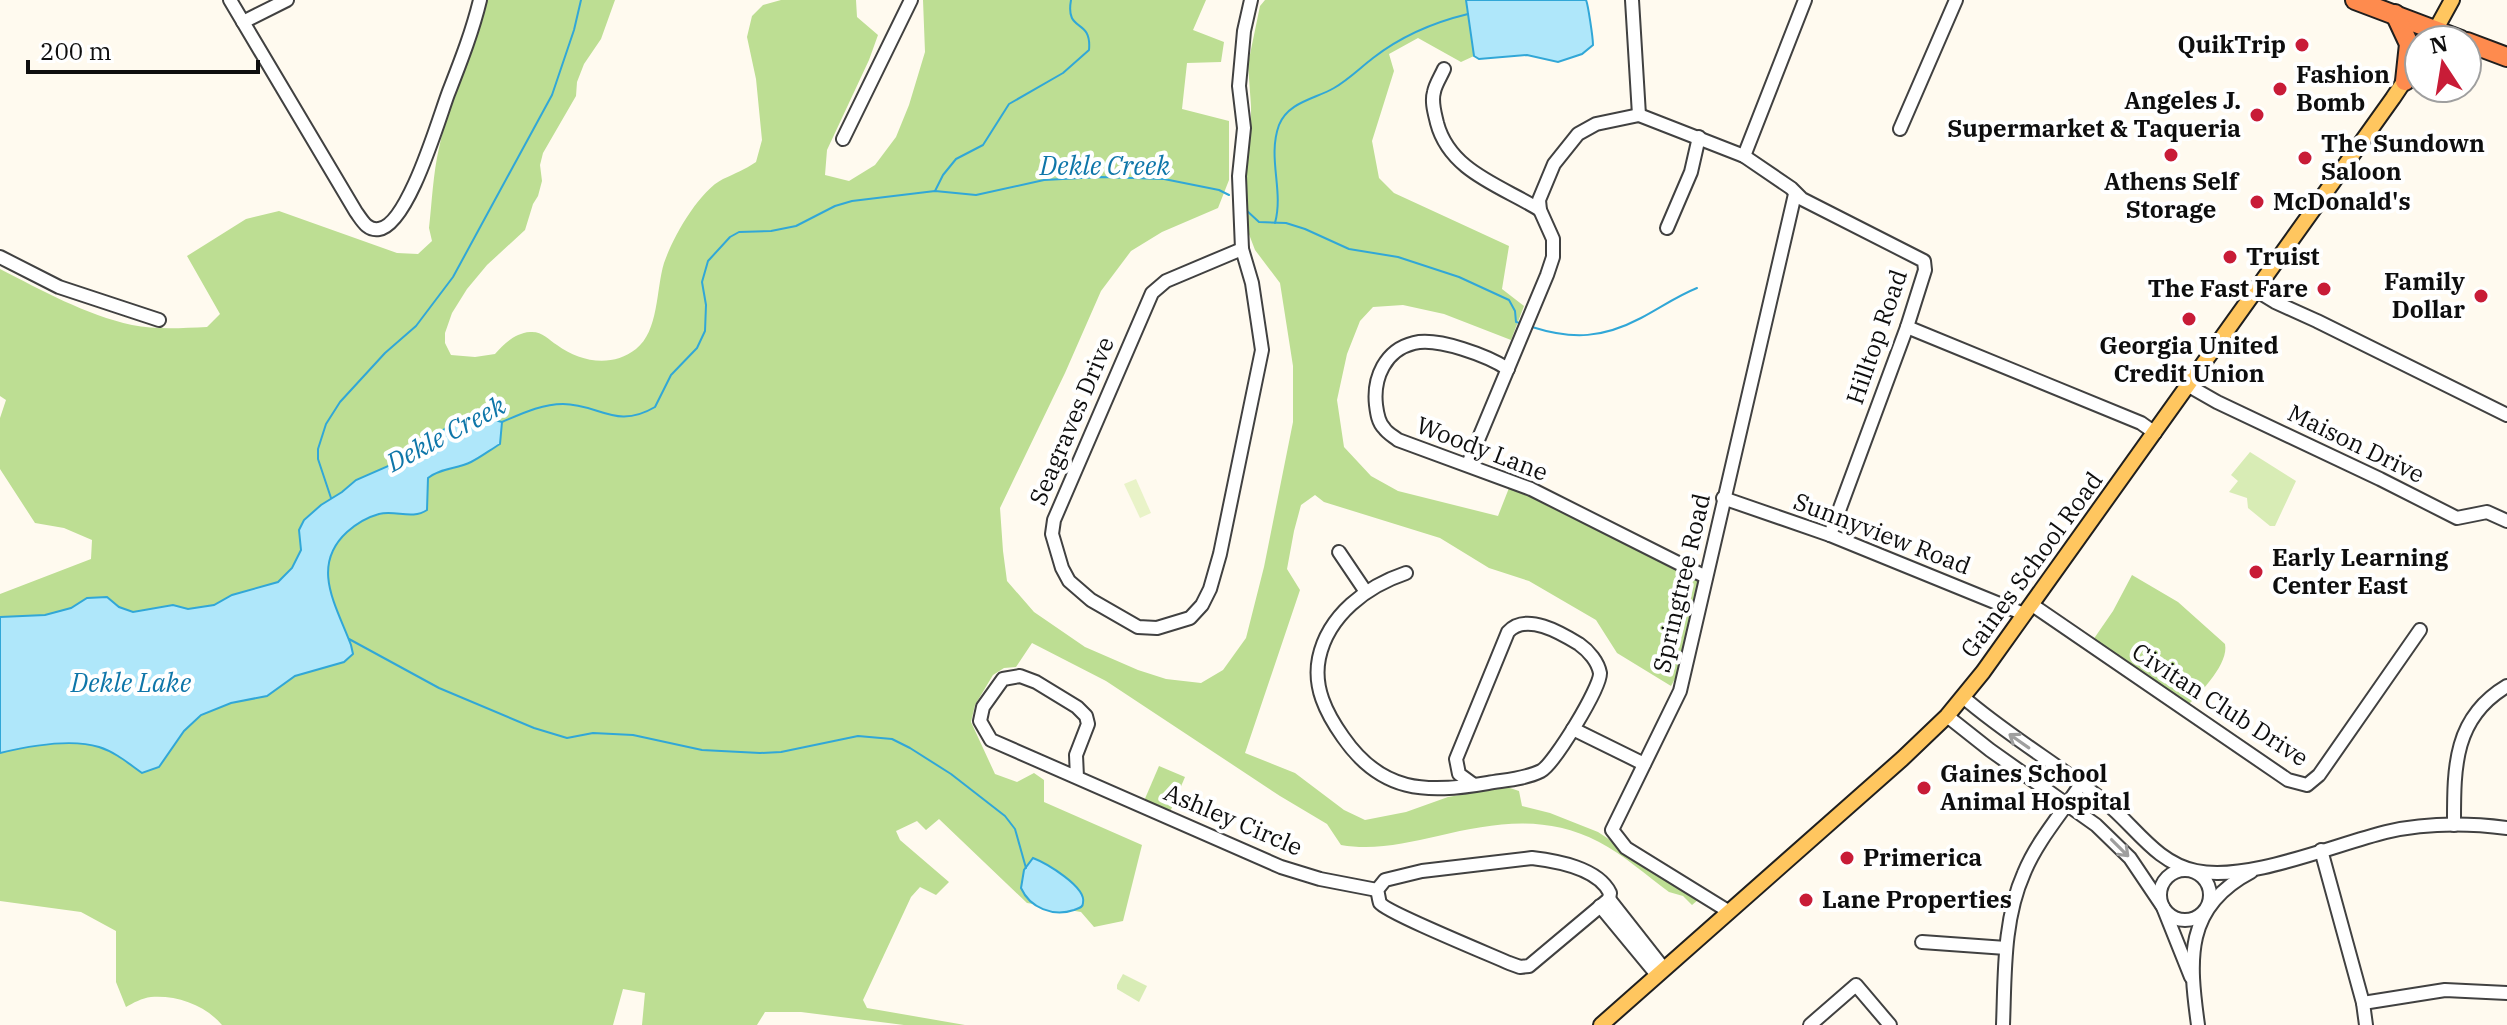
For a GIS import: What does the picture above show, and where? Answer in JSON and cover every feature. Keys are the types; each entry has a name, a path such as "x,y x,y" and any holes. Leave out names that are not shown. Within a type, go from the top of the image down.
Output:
{"highway":[{"path":"2355,0 2413,24"},
{"path":"2395,14 2403,31"},
{"path":"2483,48 2507,57"}],"main road":[{"path":"2439,24 2452,0"},
{"name":"Gaines School Road","path":"1601,1025 1947,716 2189,386 2403,84"}],"street":[{"path":"230,0 356,212 368,228 375,230 394,220 423,166 471,36 480,0"},
{"path":"243,22 287,0"},
{"path":"843,139 911,0"},
{"name":"Seagraves Drive","path":"1242,249 1166,281 1152,293 1054,520 1052,534 1056,553 1069,581 1091,600 1138,627 1157,628 1190,618 1202,605 1210,589 1262,350 1254,294 1242,249 1239,176 1244,118 1239,86 1244,31 1251,0"},
{"path":"1468,464 1553,257 1553,239 1540,210 1539,200 1554,164 1578,134 1596,124 1639,115 1632,0"},
{"path":"1744,156 1805,0"},
{"path":"1900,129 1956,0"},
{"path":"1444,69 1434,92 1434,110 1441,136 1449,150 1478,176 1540,210"},
{"name":"Hilltop Road","path":"1639,115 1744,156 1791,188 1795,194 1924,261 1925,270 1907,327 1830,535"},
{"path":"1667,228 1691,172 1699,137"},
{"name":"Springtree Road","path":"1728,911 1626,848 1612,830 1680,691 1795,194"},
{"path":"0,257 59,287 159,320"},
{"path":"2257,291 2507,415"},
{"path":"1907,327 2141,423 2155,433"},
{"name":"Woody Lane","path":"1508,369 1497,362 1449,346 1415,343 1391,356 1378,377 1375,387 1377,413 1385,431 1398,440 1531,489 1706,577"},
{"name":"Maison Drive","path":"2189,386 2457,518 2487,512 2507,521"},
{"name":"Sunnyview Road","path":"1723,498 2027,609"},
{"path":"1339,552 1366,592"},
{"path":"1406,573 1366,592 1338,617 1324,638 1318,661 1318,681 1330,718 1357,757 1381,776 1413,787 1439,789 1474,785 1525,777 1543,770 1573,729 1600,679 1597,664 1591,654 1579,645 1539,624 1524,623 1512,627 1456,759 1459,774 1474,785"},
{"name":"Civitan Club Drive","path":"2027,609 2288,780 2301,785 2307,785 2319,775 2420,630"},
{"name":"Ashley Circle","path":"1077,777 1076,755 1088,724 1086,716 1036,682 1020,676 1003,679 983,707 980,721 991,740 1281,867 1320,879 1377,890"},
{"path":"2454,825 2455,767 2463,735 2478,709 2507,686"},
{"path":"1963,697 2001,729 2118,812 2151,847 2171,861 2200,874 2210,887 2211,896 2194,942 2191,977 2198,1025"},
{"path":"1947,716 2096,825 2130,858 2167,913 2182,920 2199,917 2225,888 2257,869"},
{"path":"1573,729 1644,764"},
{"path":"2003,1025 2006,948 2014,902 2024,871 2081,784"},
{"path":"2191,977 2163,907 2160,890 2168,876 2184,870 2219,873 2257,869 2388,832 2422,826 2507,828"},
{"path":"2321,850 2363,1003 2366,1025"},
{"path":"1532,858 1576,866 1605,885 1610,893 1604,902 1524,967 1382,905 1377,890 1385,880 1422,871 1532,858"},
{"path":"1604,902 1661,972"},
{"path":"1922,942 2006,948"},
{"path":"1810,1025 1856,985 1890,1025"},
{"path":"2363,1003 2445,990 2507,993"},
{"path":"1823,1014 1832,1025"}],"green space":[{"path":"486,0 615,0 601,39 584,64 577,82 576,96 543,153 540,165 542,181 525,230 487,265 467,289 452,313 445,343 451,355 475,357 495,354 515,337 534,332 586,359 607,361 636,349 649,332 664,263 680,228 696,204 714,185 756,162 762,140 756,79 747,37 752,16 763,5 781,0 856,0 857,17 878,35 827,150 825,175 849,181 875,165 896,137 925,52 923,0 1206,0 1193,30 1224,42 1221,62 1187,63 1182,109 1229,121 1229,180 1218,208 1162,232 1131,251 1101,291 1000,508 1007,581 1034,612 1085,647 1138,670 1166,679 1201,683 1223,670 1246,638 1264,567 1293,422 1293,366 1280,283 1255,250 1247,229 1245,171 1251,129 1248,64 1260,6 1265,0 1466,0 1474,56 1461,62 1418,38 1389,54 1394,71 1372,141 1379,178 1394,193 1509,246 1502,289 1524,306 1511,340 1444,314 1403,305 1373,307 1360,321 1347,354 1337,400 1344,447 1371,476 1398,491 1498,516 1509,488 1546,502 1698,580 1681,668 1671,686 1617,653 1596,620 1529,581 1489,568 1440,538 1324,502 1315,495 1301,505 1287,569 1300,590 1245,753 1295,773 1344,810 1365,820 1406,812 1448,797 1507,787 1519,791 1522,806 1550,813 1598,832 1699,899 1692,905 1683,896 1669,892 1599,842 1559,827 1499,825 1390,845 1341,845 1327,824 1106,681 1032,643 1016,667 1004,668 993,675 975,705 971,722 995,774 1017,782 1034,773 1044,780 1044,802 1142,845 1123,921 1094,927 1081,912 1027,903 939,819 926,830 917,821 896,831 900,840 949,882 936,895 920,887 911,897 863,1000 867,1008 965,1025 904,1025 801,1012 765,1012 757,1025 642,1025 645,993 623,989 613,1025 222,1025 199,1007 171,998 148,998 126,1007 116,982 116,931 81,912 0,901 0,753 50,744 88,744 111,752 142,773 159,767 184,731 201,715 231,703 267,696 295,676 344,662 353,654 330,588 329,560 335,547 348,531 369,518 427,510 427,479 437,472 456,467 502,423 484,417 447,427 409,457 356,480 321,505 299,530 301,550 292,568 278,582 232,595 214,605 188,609 173,605 133,612 107,598 87,598 71,608 45,615 0,617 0,594 91,559 92,540 64,528 35,523 0,469 0,418 6,400 0,396 0,269 64,301 115,321 150,328 188,328 207,327 220,314 187,256 246,219 279,211 397,253 418,254 432,241 429,228 439,148"},
{"path":"2250,452 2296,481 2275,526 2270,526 2248,508 2247,498 2229,492 2238,481 2231,475"},
{"path":"1136,479 1151,513 1140,518 1124,484"},
{"path":"2132,575 2178,602 2225,644 2219,668 2189,704 2093,640"},
{"path":"1159,766 1185,777 1170,812 1144,801"},
{"path":"1123,974 1147,986 1139,1002 1117,989"}],"water":[{"path":"1466,0 1586,0 1593,45 1582,54 1558,62 1527,55 1479,59 1474,56"},
{"name":"Dekle Lake","path":"484,417 502,422 500,444 471,462 428,478 427,510 416,514 375,515 351,529 336,545 328,572 333,601 353,654 344,662 295,676 267,696 231,703 201,715 184,731 159,767 142,773 110,752 88,744 50,744 0,753 0,617 45,615 71,608 87,598 107,597 119,607 133,612 173,605 188,609 214,605 232,595 278,582 292,568 301,550 299,530 304,520 321,505 356,480 409,457 447,427 465,419"},
{"path":"1033,858 1056,870 1079,890 1083,897 1081,907 1058,912 1043,909 1030,901 1021,888 1024,870"}],"waterway":[{"path":"331,498 318,459 326,424 340,402 385,353 416,326 453,277 552,95 581,0"},
{"path":"935,191 956,159 983,145 1009,104 1063,73 1089,50 1087,33 1072,18 1071,0"},
{"path":"1275,223 1278,198 1275,150 1283,117 1303,102 1339,85 1383,50 1406,37 1468,14"},
{"name":"Dekle Creek","path":"502,422 555,404 576,405 618,416 629,416 655,407 671,375 697,348 705,331 706,305 702,282 708,261 730,237 739,232 796,226 852,201 935,191 976,195 1044,180 1100,177 1164,179 1219,190 1229,195"},
{"path":"1246,210 1259,222 1286,223 1349,249 1398,257 1459,277 1509,300 1516,322 1520,323"},
{"path":"1532,327 1574,335 1614,330 1697,288"},
{"path":"349,639 439,688 534,728 567,738 593,733 633,735 702,750 760,753 781,752 858,736 892,739 951,774 1005,816 1015,829 1026,868"}],"place":[{"name":"QuikTrip","path":"2302,45"},
{"name":"Fashion Bomb","path":"2280,89"},
{"name":"Angeles J. Supermarket & Taqueria","path":"2257,115"},
{"name":"Athens Self Storage","path":"2171,155"},
{"name":"The Sundown Saloon","path":"2305,158"},
{"name":"McDonald's","path":"2257,202"},
{"name":"Truist","path":"2230,257"},
{"name":"The Fast Fare","path":"2324,289"},
{"name":"Family Dollar","path":"2481,296"},
{"name":"Georgia United Credit Union","path":"2189,319"},
{"name":"Early Learning Center East","path":"2256,572"},
{"name":"Gaines School Animal Hospital","path":"1924,788"},
{"name":"Primerica","path":"1847,858"},
{"name":"Lane Properties","path":"1806,900"}]}
